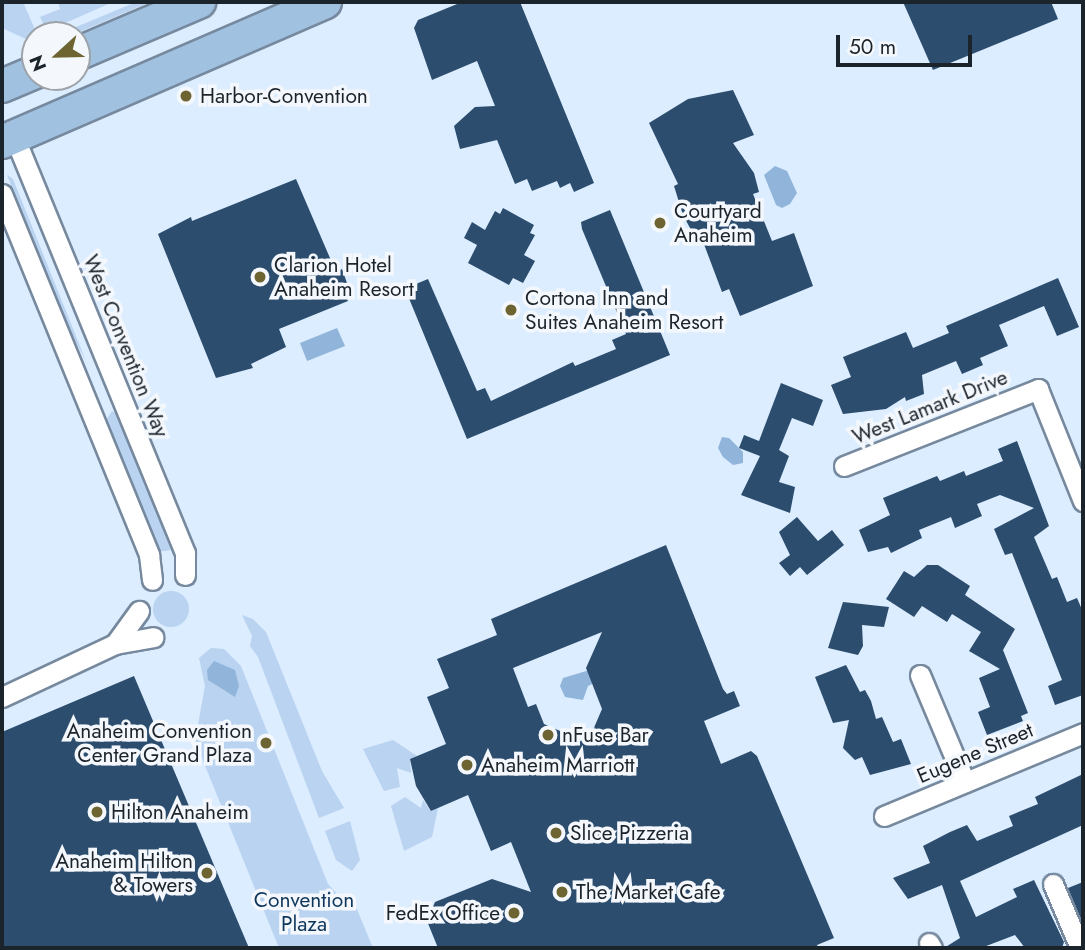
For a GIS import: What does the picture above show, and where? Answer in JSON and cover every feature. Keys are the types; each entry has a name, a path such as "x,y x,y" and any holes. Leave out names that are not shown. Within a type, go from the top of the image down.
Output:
{"main road":[{"path":"91,48 199,2"},
{"path":"8,139 325,2"},
{"path":"2,86 21,78"}],"street":[{"name":"West Convention Way","path":"8,139 185,553 185,575"},
{"path":"2,194 147,551 152,580"},
{"name":"West Lamark Drive","path":"844,466 1038,389 1083,501"},
{"path":"115,644 139,611"},
{"path":"2,697 115,644 153,637"},
{"path":"920,675 965,782"},
{"name":"Eugene Street","path":"884,816 1083,733"},
{"path":"1053,884 1080,948"}],"green space":[{"path":"23,2 31,21 21,21 21,37 2,28 2,5"},
{"path":"58,2 113,2 70,21 42,21 40,17 60,9"},
{"path":"136,2 150,2 91,27 91,21"},
{"path":"7,175 13,179 86,361 63,318"},
{"path":"112,411 118,414 171,550 158,552 106,420"},
{"path":"171,591 184,596 189,609 184,622 171,627 158,622 153,609 158,596"},
{"path":"242,615 253,619 266,632 322,771 344,808 319,818 258,657 250,646 252,636"},
{"name":"Convention Plaza","path":"211,648 224,649 241,666 328,884 340,897 354,902 373,948 279,948 195,741 205,686 199,658"},
{"path":"393,740 417,756 410,759 411,773 397,768 400,787 384,791 363,749"},
{"path":"405,797 421,808 423,800 431,811 438,808 432,837 404,851 391,806"},
{"path":"350,821 360,860 352,871 336,860 325,831"}],"shaded area":[{"path":"775,166 787,171 797,193 790,204 782,208 776,205 764,175"},
{"path":"337,328 345,346 307,361 300,343"},
{"path":"722,437 729,438 743,452 743,463 733,465 723,457 718,448"},
{"path":"214,661 235,670 239,686 235,697 208,680 207,670"},
{"path":"613,663 603,679 588,686 583,700 565,697 560,686 563,678"}],"building":[{"path":"462,2 520,2 594,183 574,192 570,183 560,188 557,181 532,191 527,179 515,184 497,140 460,149 454,126 475,107 495,106 477,61 432,80 414,28 418,20"},
{"path":"903,2 1051,2 1058,19 933,70"},
{"path":"733,90 754,135 733,143 754,173 759,192 753,194 772,241 794,233 813,286 740,316 729,289 722,292 702,239 697,241 683,215 674,186 678,184 649,123 688,99"},
{"name":"Clarion Hotel Anaheim Resort","path":"296,179 336,272 342,269 347,283 341,285 348,301 279,329 286,347 251,364 253,368 216,378 158,234 191,217 192,221"},
{"path":"503,208 534,225 530,233 535,235 524,255 535,261 523,283 513,278 509,285 468,263 477,245 464,238 472,222 485,230 495,211 500,214"},
{"path":"610,210 670,355 467,439 408,296 414,293 411,286 428,279 477,391 485,388 491,401 573,362 575,366 616,349 612,340 626,334 581,222"},
{"path":"1058,278 1079,327 1057,336 1044,306 999,325 1008,346 980,358 983,365 962,374 956,361 922,375 924,394 906,401 905,397 886,409 843,414 831,385 851,377 843,357 906,332 913,348 949,333 946,326"},
{"path":"781,383 823,400 813,426 792,418 779,450 789,456 779,482 795,487 790,513 741,495 760,456 739,448 744,435 759,441"},
{"path":"1017,441 1049,526 1034,537 1052,579 1057,577 1067,602 1077,598 1083,612 1083,695 1055,705 1048,686 1062,680 1012,553 1005,555 994,529 1034,508 1000,495 977,504 982,516 955,528 951,517 919,530 922,538 891,553 888,547 868,552 859,530 890,515 883,498 937,476 940,481 964,471 966,476 1003,461 998,449"},
{"path":"797,517 818,541 832,530 844,545 807,575 800,567 790,576 779,563 790,555 779,532"},
{"path":"666,545 723,689 727,694 734,691 740,706 704,721 721,764 751,751 757,756 834,938 817,945 818,948 438,948 427,921 435,902 492,879 531,892 511,842 491,851 468,795 431,811 416,786 410,759 446,744 427,697 449,688 437,659 497,635 491,619","holes":["602,632 586,668 602,709 590,737 571,745 567,734 544,724 536,704 528,707 513,668"]},
{"path":"927,565 938,565 970,586 965,595 1015,629 1003,650 1028,713 1021,716 1023,721 987,735 978,712 990,707 979,678 1000,669 969,651 981,632 952,614 947,622 922,606 914,617 886,599 904,571 914,577"},
{"path":"843,602 889,607 884,627 862,625 863,646 858,655 828,648"},
{"path":"846,665 860,692 865,690 876,719 882,717 893,742 901,739 911,764 870,775 862,757 855,760 843,748 849,720 833,723 815,677"},
{"name":"Hilton Anaheim","path":"134,676 249,948 2,948 2,732"},
{"path":"1083,774 1083,825 960,881 976,917 1017,897 1013,889 1034,880 1064,942 1062,948 1025,948 1015,935 981,948 944,948 960,938 942,885 908,899 893,878 930,863 923,846 967,825 977,841 1013,826 1009,816 1038,804 1035,797"},
{"path":"1083,882 1083,924 1068,888"}],"place":[{"name":"Harbor-Convention","path":"186,96"},
{"name":"Courtyard Anaheim","path":"660,223"},
{"name":"Clarion Hotel Anaheim Resort","path":"260,277"},
{"name":"Cortona Inn and Suites Anaheim Resort","path":"511,310"},
{"name":"nFuse Bar","path":"548,735"},
{"name":"Anaheim Convention Center Grand Plaza","path":"266,743"},
{"name":"Anaheim Marriott","path":"467,765"},
{"name":"Hilton Anaheim","path":"97,812"},
{"name":"Slice Pizzeria","path":"556,833"},
{"name":"Anaheim Hilton & Towers","path":"207,873"},
{"name":"The Market Cafe","path":"562,892"},
{"name":"FedEx Office","path":"514,913"}]}
